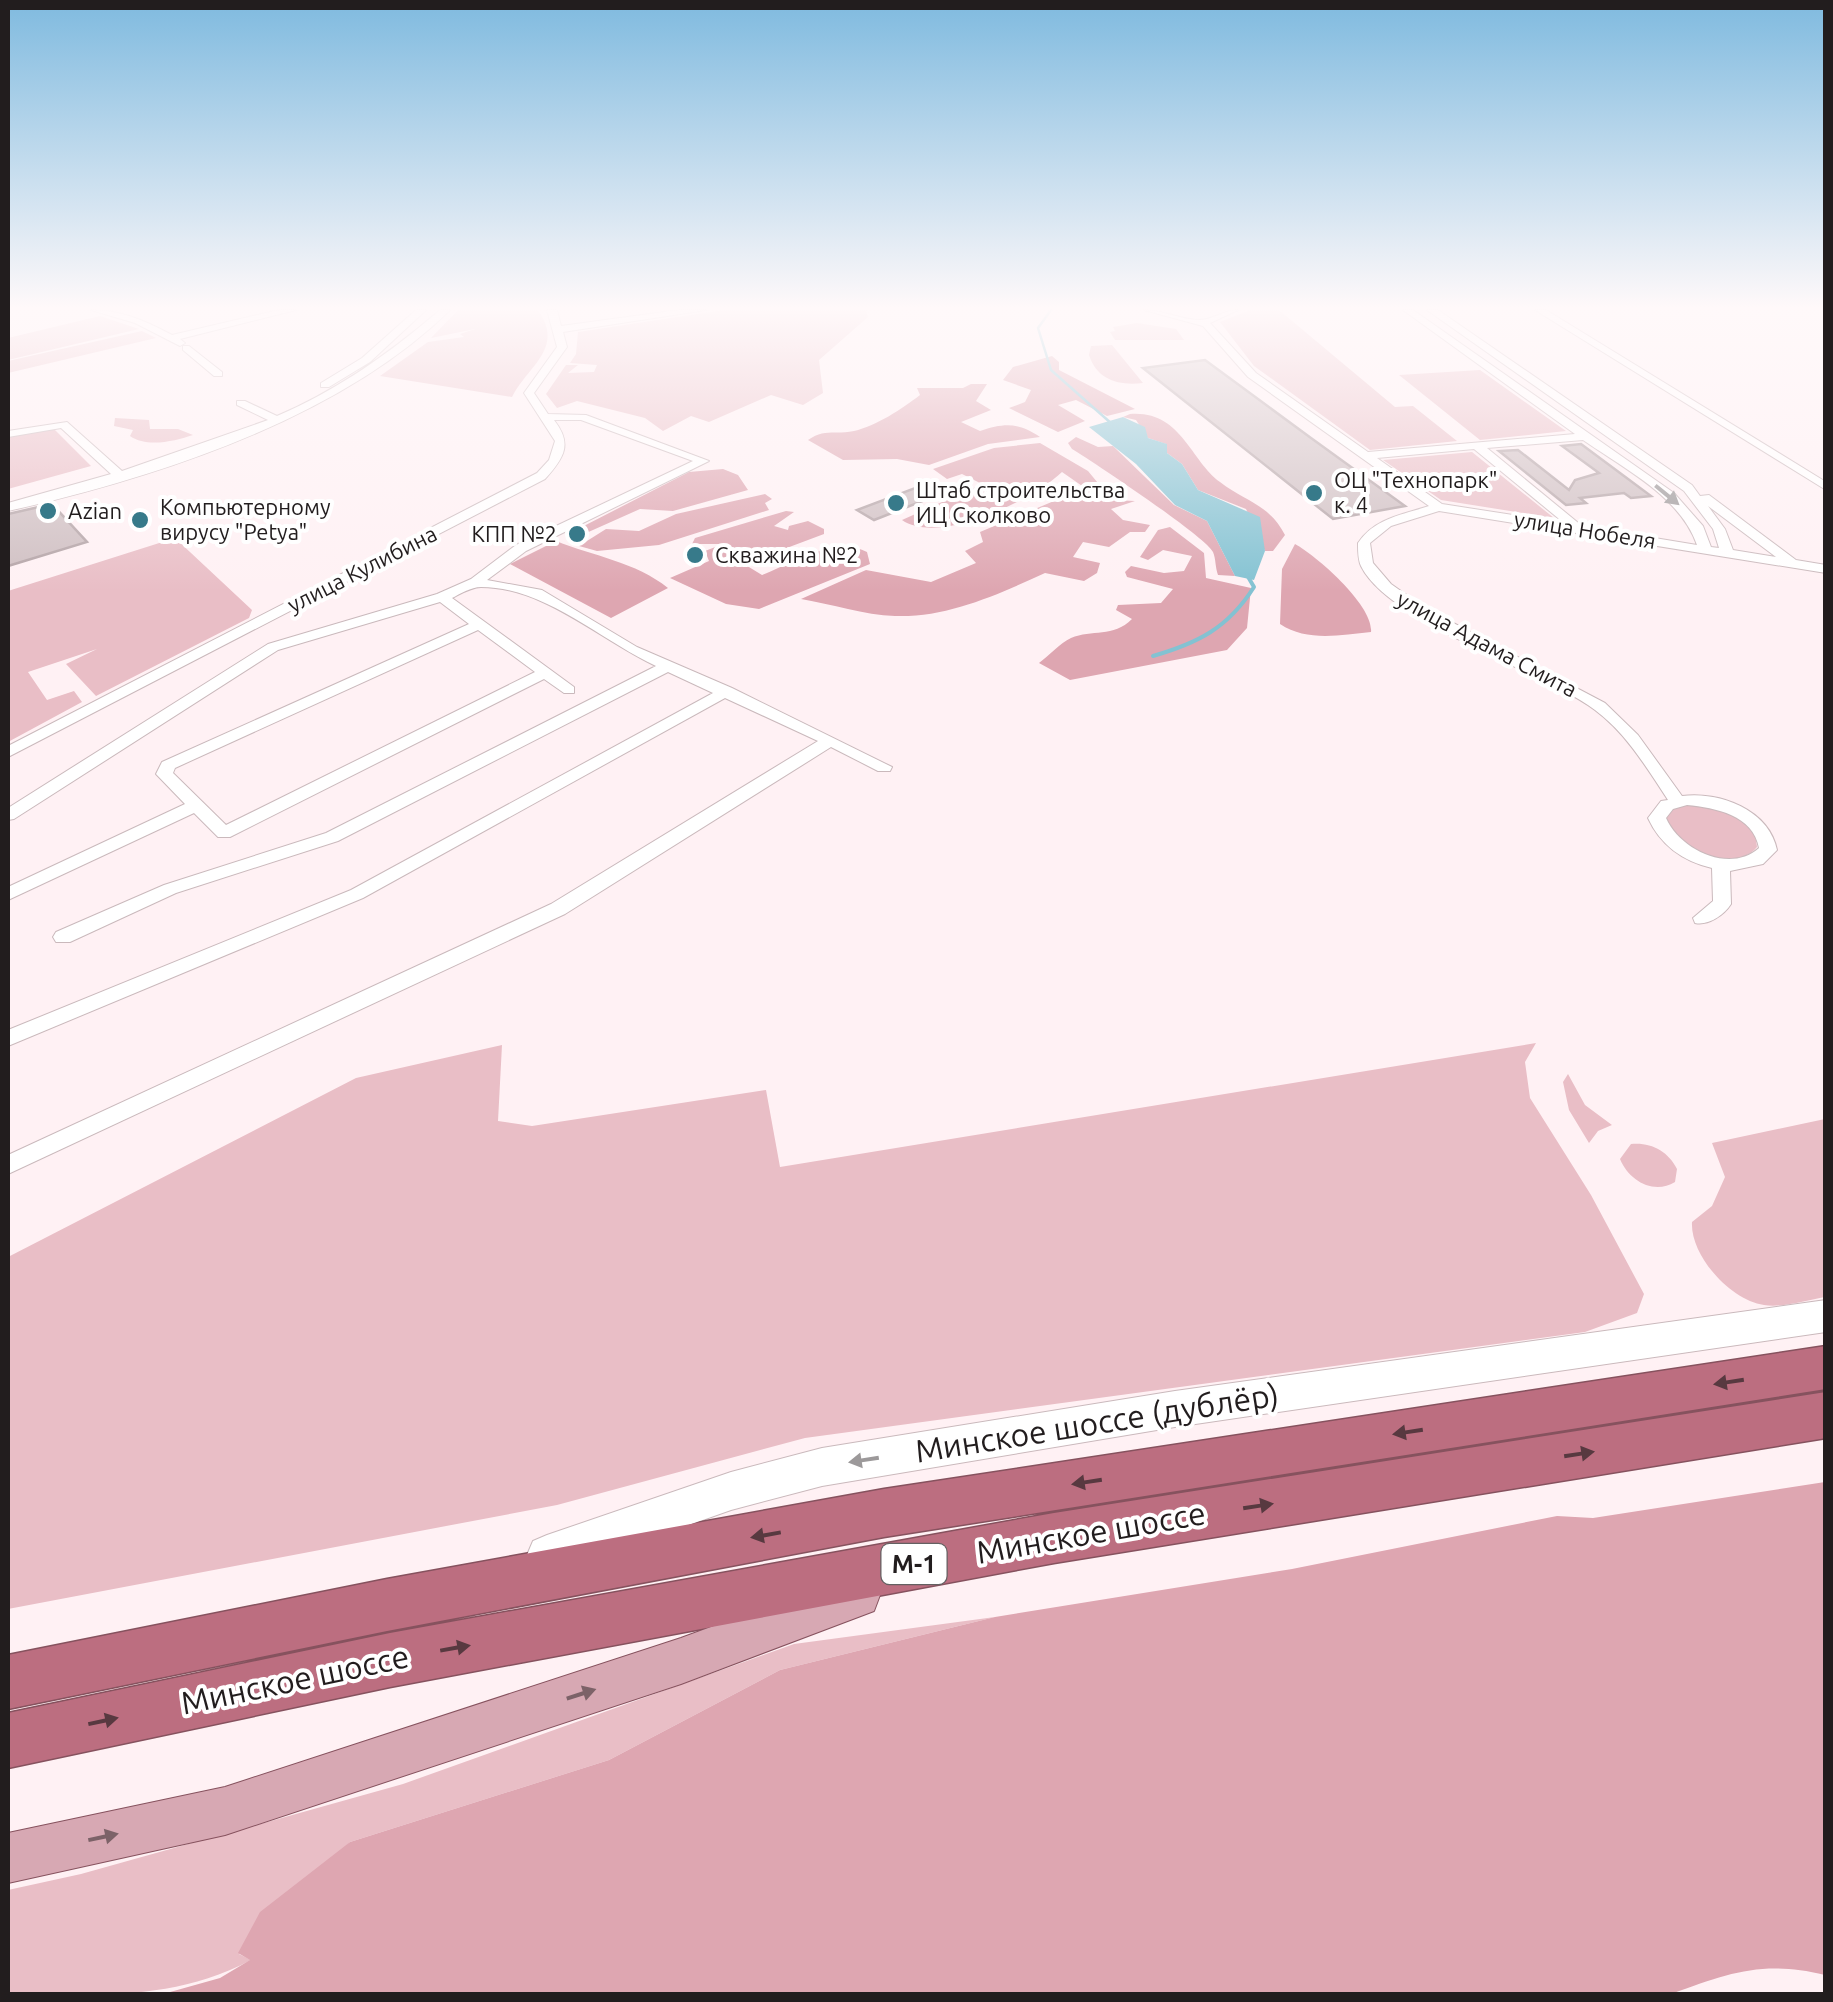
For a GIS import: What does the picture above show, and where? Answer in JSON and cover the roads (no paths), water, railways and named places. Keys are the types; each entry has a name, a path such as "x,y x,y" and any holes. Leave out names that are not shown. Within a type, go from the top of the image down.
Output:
{"highway":[{"name":"Минское шоссе","path":"8,1682 387,1605 884,1513 1826,1367"},
{"name":"Минское шоссе","path":"8,1741 390,1660 1054,1538 1826,1414"}],"main road":[{"name":"Минское шоссе (дублёр)","path":"387,1605 627,1530 731,1491 822,1467 1195,1406 1826,1316"},
{"path":"8,1858 225,1811 681,1661 805,1612 1054,1538"}],"street":[{"path":"247,403 260,415 279,420"},
{"path":"8,508 114,471 282,403"},
{"path":"8,495 114,471 279,420 311,403"},
{"name":"улица Кулибина","path":"8,752 530,484 560,453 562,438 534,403"},
{"name":"улица Нобеля","path":"1291,403 1438,508 1704,549 1787,557 1826,568"},
{"path":"1540,403 1682,506 1697,526 1704,549"},
{"path":"1567,403 1787,557 1826,560"},
{"path":"1690,403 1824,482"},
{"path":"547,416 582,418 703,461 590,516 552,527"},
{"path":"8,434 63,424 114,471"},
{"path":"1364,456 1586,436"},
{"path":"1476,446 1578,529"},
{"path":"8,815 273,647 442,598 476,582 575,510 685,455"},
{"path":"1688,488 1719,528 1726,552"},
{"name":"улица Адама Смита","path":"1438,508 1376,529 1364,544 1364,556 1378,582 1408,606 1600,706 1636,740 1677,801"},
{"path":"575,510 590,516"},
{"path":"1719,528 1749,530"},
{"path":"476,582 537,593 632,650 884,768"},
{"path":"442,598 569,690"},
{"path":"478,625 168,766 164,774 218,831 230,831 544,673"},
{"path":"63,937 170,889 332,837 670,665"},
{"path":"8,1038 356,894 727,692"},
{"path":"8,1165 558,909 830,741"},
{"path":"1677,801 1726,807 1763,832 1768,850 1763,858 1738,865 1721,864 1689,853 1666,836 1657,818 1667,804 1677,801"},
{"path":"8,894 194,807"},
{"path":"1702,918 1722,904 1721,864"}],"water":[{"path":"1123,417 1145,427 1148,438 1167,444 1167,453 1182,464 1198,490 1260,517 1265,551 1254,580 1235,576 1207,521 1175,505 1136,464 1089,427"}],"waterway":[{"path":"1089,403 1112,424"},
{"path":"1153,656 1198,639 1234,613 1254,587 1247,575"}],"place":[{"name":"ОЦ \"Технопарк\" к. 4","path":"1314,493"},
{"name":"Штаб строительства ИЦ Сколково","path":"896,503"},
{"name":"Azian","path":"48,511"},
{"name":"Компьютерному вирусу \"Petya\"","path":"140,520"},
{"name":"КПП №2","path":"577,534"},
{"name":"Скважина №2","path":"695,555"}]}
